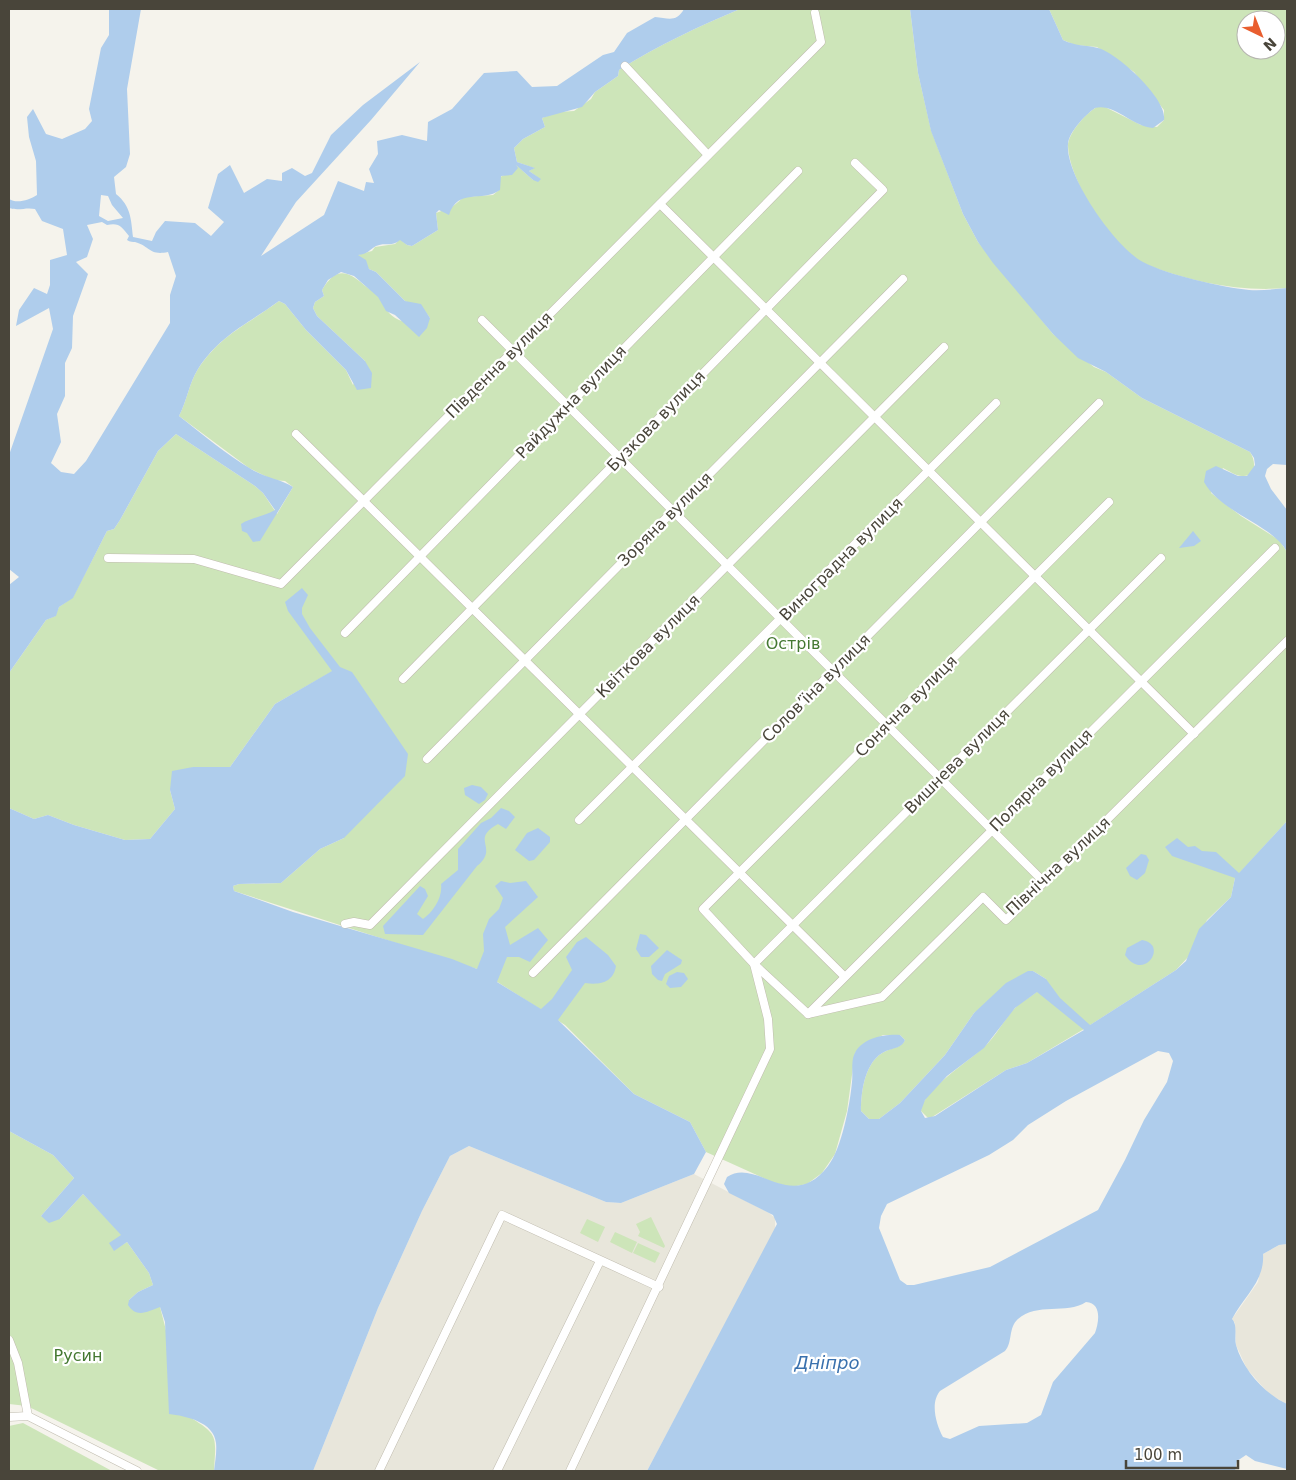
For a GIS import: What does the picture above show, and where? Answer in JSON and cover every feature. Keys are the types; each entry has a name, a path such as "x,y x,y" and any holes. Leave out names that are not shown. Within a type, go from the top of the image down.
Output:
{"street":[{"name":"Південна вулиця","path":"108,558 194,559 281,584 821,42 815,12"},
{"path":"625,66 708,155"},
{"name":"Бузкова вулиця","path":"403,679 883,190 855,163"},
{"name":"Райдужна вулиця","path":"345,633 798,171"},
{"path":"660,204 1194,734"},
{"name":"Зоряна вулиця","path":"427,759 903,279"},
{"path":"482,320 1044,882"},
{"name":"Квіткова вулиця","path":"344,924 354,922 370,926 944,347"},
{"name":"Виноградна вулиця","path":"579,820 996,403"},
{"name":"Соловʼїна вулиця","path":"533,973 1099,403"},
{"path":"296,434 844,976"},
{"name":"Сонячна вулиця","path":"754,964 703,909 1108,502"},
{"name":"Полярна вулиця","path":"808,1014 991,829 1275,548"},
{"name":"Вишнева вулиця","path":"754,964 1161,558"},
{"name":"Північна вулиця","path":"808,1014 882,997 983,897 1006,920 1287,641"},
{"path":"754,964 808,1014"},
{"path":"570,1471 770,1049 768,1019 754,964"},
{"path":"379,1471 502,1215 600,1262 658,1287"},
{"path":"497,1471 600,1262"},
{"path":"9,1340 18,1363 28,1416"},
{"path":"9,1417 28,1416 137,1471"}],"shaded area":[{"path":"469,1146 606,1202 621,1203 694,1174 769,1213 775,1218 775,1230 647,1471 313,1471 378,1308 422,1211 450,1156"},
{"path":"1287,1244 1287,1404 1270,1395 1247,1369 1236,1345 1235,1323 1232,1319 1258,1282 1263,1254 1279,1245"}],"green space":[{"name":"Острів","path":"740,9 910,9 918,73 931,130 963,214 978,242 1053,334 1094,367 1106,372 1142,398 1250,452 1254,464 1253,471 1247,476 1240,476 1223,468 1211,493 1241,516 1279,540 1287,552 1287,821 1235,878 1231,897 1207,920 1191,954 1176,970 1084,1029 1027,1063 1006,1070 929,1119 921,1111 923,1103 929,1094 985,1046 1016,1007 1041,988 1046,979 1033,971 974,1013 945,1055 900,1103 879,1119 869,1119 861,1111 863,1086 873,1061 879,1055 899,1046 905,1040 900,1035 883,1035 859,1048 855,1053 847,1111 835,1154 822,1173 807,1184 791,1187 772,1182 706,1152 690,1122 634,1094 565,1025 477,969 234,891 233,886 239,884 281,883 320,849 344,838 340,667 275,704 230,767 193,767 170,790 175,809 150,839 125,840 48,815 34,819 9,808 9,673 46,620 55,616 59,607 73,597 107,531 114,529 120,520 158,451 176,434 255,486 263,493 277,514 293,487 285,481 273,480 249,468 179,416 195,374 216,347 225,338 279,301 285,304 306,330 346,370 353,385 365,361 317,316 313,308 315,302 324,296 322,290 332,278 341,273 352,276 376,294 389,313 399,320 410,321 430,318 425,311 405,301 376,272 369,269 357,255 372,251 375,247 395,244 400,239 407,245 412,246 438,230 436,213 452,207 464,197 493,195 499,190 500,177 513,171 514,163 533,180 540,179 529,171 534,168 517,162 514,148 523,139 545,127 542,118 558,112 574,111 591,99 595,92 618,76 619,70 648,52"},
{"path":"1049,9 1287,9 1287,288 1233,287 1197,281 1145,264 1120,245 1107,230 1084,195 1070,161 1069,141 1078,124 1097,107 1105,107 1141,125 1157,127 1164,120 1164,110 1134,72 1097,47 1075,45 1063,40"},
{"name":"Русин","path":"9,1131 53,1155 74,1178 41,1216 60,1219 83,1194 122,1235 114,1250 127,1242 149,1273 153,1285 138,1292 129,1300 160,1307 188,1416 210,1432 215,1443 214,1471 160,1471 27,1406 9,1404"},
{"path":"651,1217 665,1246 664,1248 638,1236 640,1232 636,1224"},
{"path":"587,1219 605,1227 598,1242 580,1233"},
{"path":"615,1232 637,1242 632,1253 610,1242"},
{"path":"638,1243 660,1253 655,1263 633,1253"},
{"path":"23,1423 112,1471 9,1471 9,1426"}],"water":[{"path":"109,9 141,9 127,89 130,154 126,167 114,177 116,194 125,203 129,213 133,237 152,241 156,232 165,221 195,223 211,236 224,222 208,208 218,174 230,165 244,193 267,179 282,181 282,173 292,168 305,176 312,173 331,135 363,105 420,62 371,120 296,202 261,256 324,215 338,181 364,191 366,182 374,183 369,169 378,154 377,141 402,135 427,141 428,122 452,109 484,73 517,71 532,87 557,86 603,55 614,52 627,33 655,17 675,18 684,9 740,9 648,52 619,70 618,76 595,92 582,107 542,118 545,127 523,139 514,148 517,162 535,168 529,171 541,179 538,182 516,165 518,168 512,175 501,176 500,190 493,194 464,198 453,206 449,215 439,210 436,213 438,230 412,246 400,240 395,243 376,246 366,253 358,255 366,260 369,269 376,272 405,301 421,304 430,318 427,328 419,337 395,315 386,311 378,297 354,276 341,272 328,280 322,290 324,296 315,302 313,308 317,316 365,361 372,373 371,388 357,390 346,370 306,330 285,304 279,301 235,331 216,347 195,374 179,416 251,469 293,487 260,541 253,542 247,533 242,531 241,524 275,510 263,493 176,434 158,451 120,520 114,529 107,531 73,598 59,607 56,616 46,620 9,673 9,585 19,577 9,569 9,455 53,329 49,308 16,326 19,310 34,288 47,294 50,285 50,260 67,255 63,229 42,221 35,209 9,208 9,199 23,201 37,195 36,161 29,137 27,117 33,109 46,134 62,139 85,129 92,121 89,109 101,48 109,35","holes":["101,195 108,196 112,205 123,218 108,221 99,216","102,222 107,225 115,224 120,226 129,236 128,241 140,244 153,252 168,252 176,276 170,295 170,323 86,461 74,474 61,472 51,463 61,442 57,414 65,396 65,363 72,348 73,316 88,274 76,262 87,257 93,239 87,225"]},
{"path":"910,9 1049,9 1063,40 1098,48 1117,58 1150,89 1163,111 1164,120 1153,128 1146,127 1109,109 1095,108 1082,119 1071,134 1068,144 1069,158 1083,192 1094,210 1119,242 1143,262 1180,276 1224,286 1254,290 1287,288 1287,465 1273,464 1267,469 1265,476 1271,489 1287,510 1287,552 1280,542 1270,534 1222,502 1204,482 1206,471 1216,466 1238,476 1247,476 1255,465 1254,458 1250,452 1142,398 1106,372 1078,358 1053,334 993,263 978,242 963,214 931,131 918,73"},
{"path":"1193,531 1201,541 1194,546 1179,548"},
{"path":"302,588 308,595 302,608 302,614 310,628 340,667 352,672 408,754 405,776 344,838 320,849 281,883 239,884 233,886 234,891 293,912 452,959 477,969 484,951 483,934 489,919 499,909 503,898 495,886 501,881 510,883 526,881 538,897 505,927 510,945 538,928 548,940 530,962 519,957 507,957 497,982 541,1009 552,999 572,970 566,957 577,942 586,937 608,955 616,966 614,972 605,982 596,984 585,983 558,1020 634,1094 690,1122 706,1152 694,1174 621,1203 606,1202 469,1146 450,1156 422,1211 378,1308 313,1471 214,1471 216,1443 210,1430 198,1421 169,1414 165,1322 160,1307 139,1313 135,1312 128,1305 129,1300 138,1292 153,1285 149,1273 127,1242 114,1251 109,1243 121,1235 83,1194 60,1219 49,1223 41,1216 74,1178 53,1155 9,1131 9,808 34,819 48,815 125,840 150,839 175,809 170,790 172,771 193,767 230,767 275,704 332,671 288,611 285,602"},
{"path":"472,785 481,787 488,794 485,800 479,804 465,795 464,788"},
{"path":"501,808 509,811 515,817 506,829 498,824 486,835 486,854 483,859 423,935 385,934 383,926 420,886 425,889 428,896 417,914 423,919 430,912 439,899 441,884 458,870 458,849 481,823 491,818"},
{"name":"Дніпро","path":"1287,821 1287,1244 1279,1245 1263,1254 1261,1272 1253,1288 1232,1319 1235,1324 1236,1345 1249,1372 1263,1388 1287,1404 1287,1469 1255,1461 1246,1455 1237,1461 1235,1471 647,1471 777,1224 773,1215 729,1193 724,1184 727,1177 738,1173 750,1174 788,1185 801,1185 814,1179 828,1166 845,1126 852,1082 853,1058 857,1049 867,1041 880,1036 894,1035 900,1035 905,1040 900,1046 886,1051 873,1061 863,1086 861,1111 869,1119 879,1119 900,1103 945,1055 974,1013 1006,983 1028,971 1033,971 1046,979 1060,998 1090,1025 1176,970 1186,961 1199,929 1231,897 1235,878 1172,856 1165,847 1177,838 1188,847 1195,846 1202,851 1216,852 1239,873","holes":["1037,992 1084,1030 1027,1063 1006,1070 935,1116 925,1118 921,1111 925,1100 947,1076 984,1048 1015,1008","1158,1051 1169,1053 1173,1061 1167,1082 1144,1120 1098,1210 990,1267 914,1285 907,1285 900,1280 879,1228 881,1216 887,1204 989,1155 1013,1140 1028,1125 1066,1101","1086,1302 1091,1303 1097,1309 1098,1324 1095,1333 1053,1382 1041,1415 1027,1423 979,1426 950,1439 943,1437 935,1414 935,1401 940,1391 1005,1351 1015,1323 1026,1314 1034,1311 1078,1306"]},
{"path":"538,828 550,837 550,842 534,860 529,861 515,850 527,833"},
{"path":"1141,854 1146,855 1149,860 1145,873 1137,880 1130,876 1126,868"},
{"path":"640,934 646,935 659,948 649,957 641,957 636,949"},
{"path":"1142,940 1150,943 1153,948 1153,954 1151,960 1146,964 1139,965 1132,963 1125,955 1127,948"},
{"path":"667,950 682,960 681,964 665,974 662,981 652,974 651,966"},
{"path":"677,972 684,973 688,979 681,987 670,988 666,984 669,976"}]}
